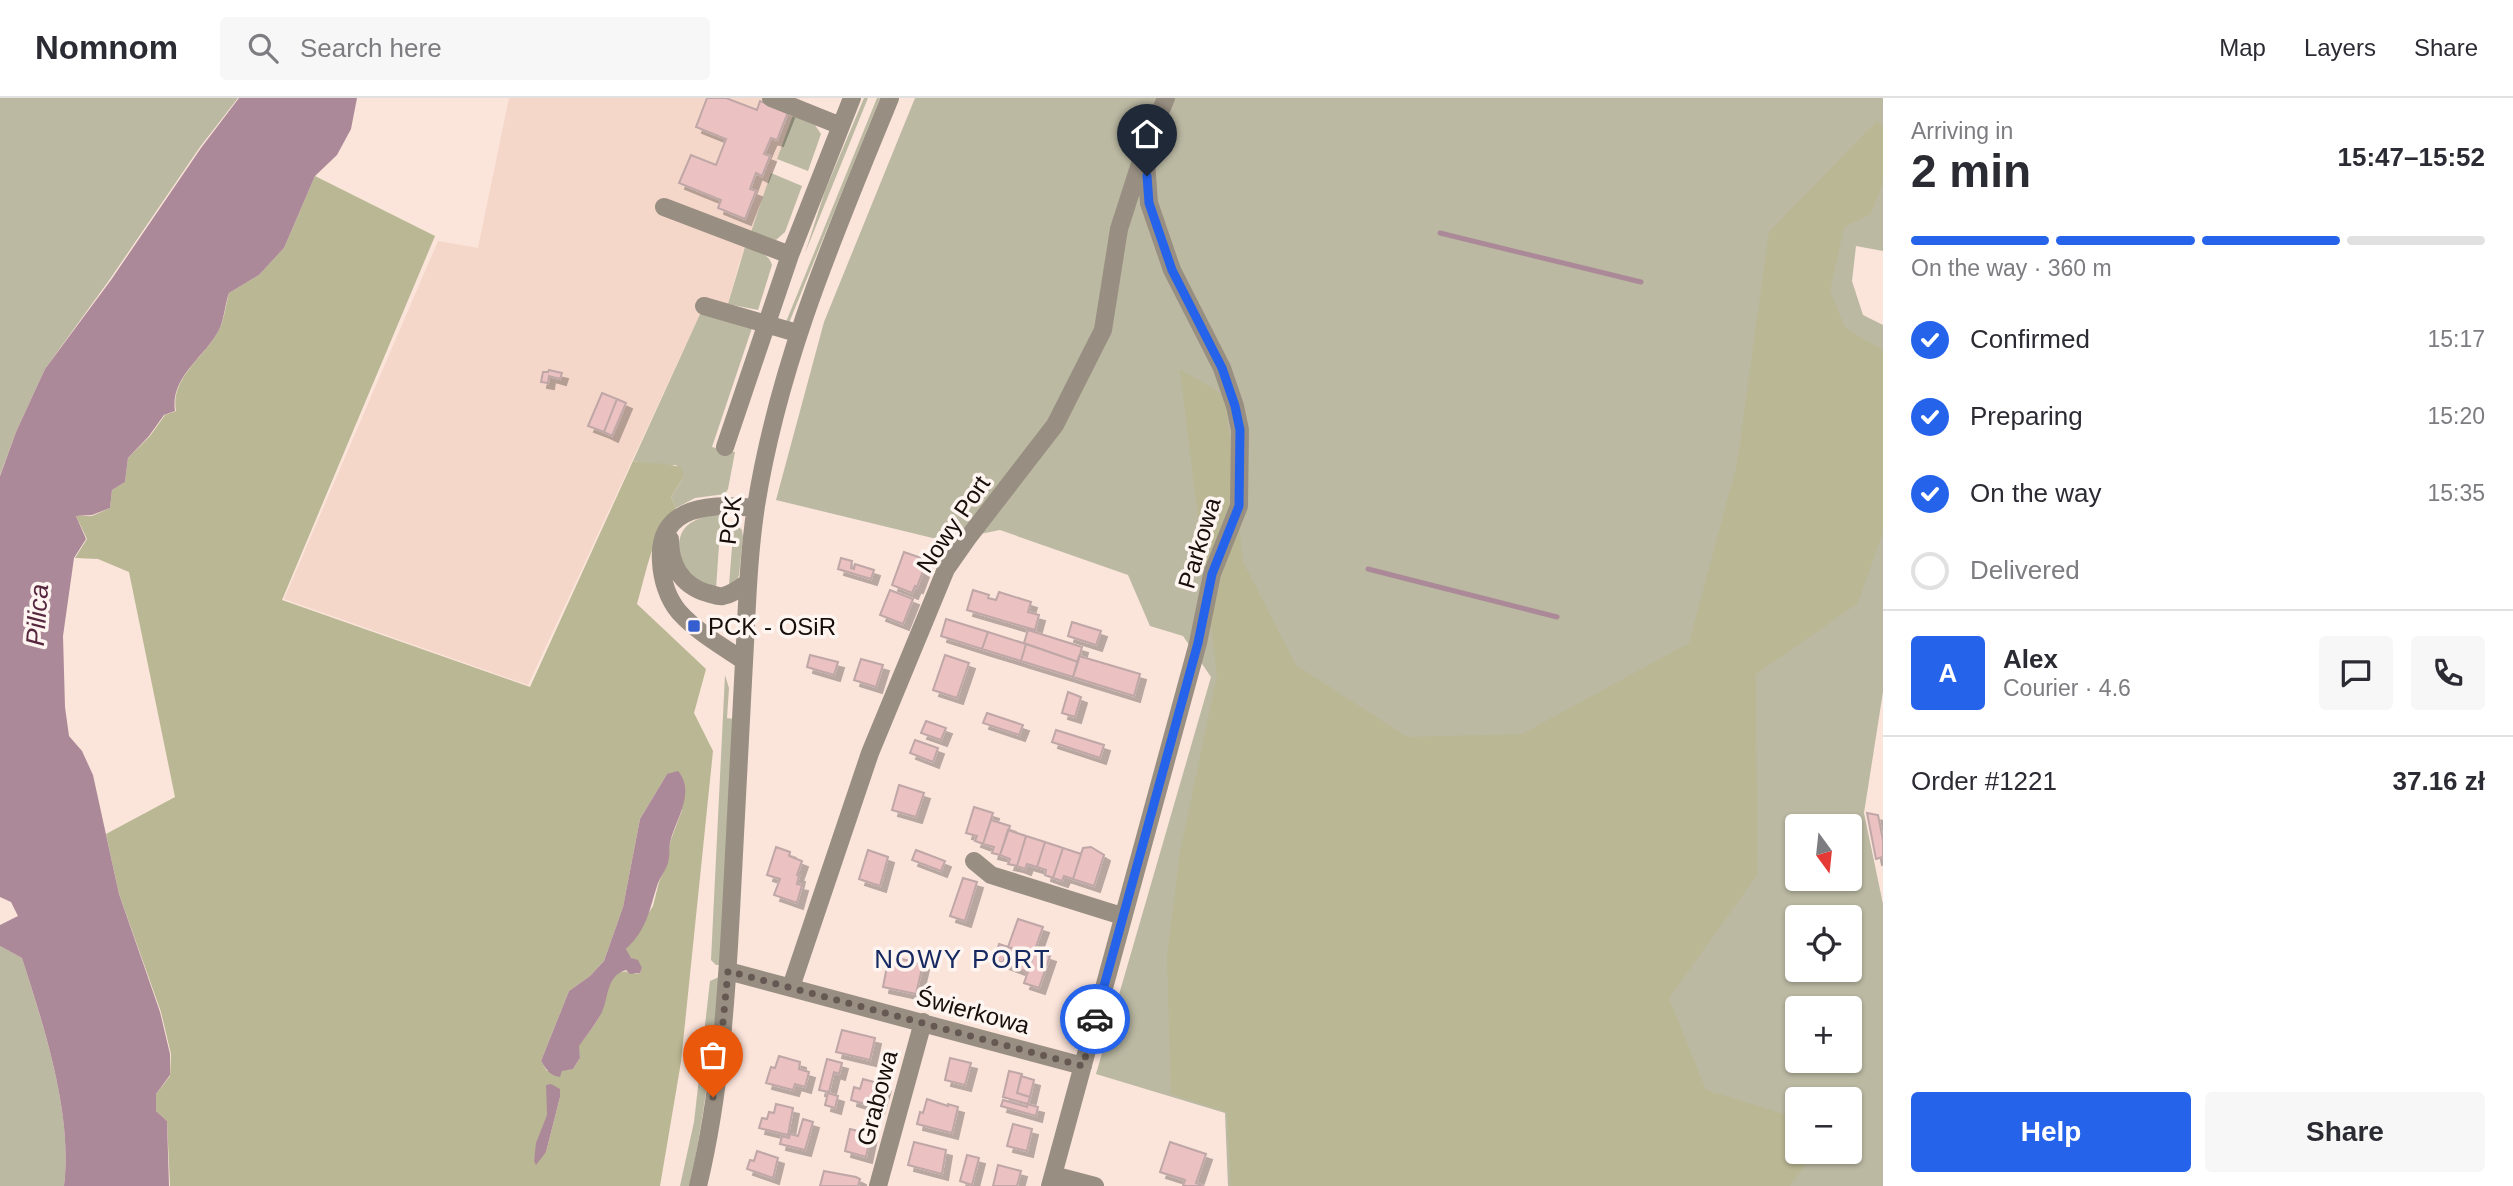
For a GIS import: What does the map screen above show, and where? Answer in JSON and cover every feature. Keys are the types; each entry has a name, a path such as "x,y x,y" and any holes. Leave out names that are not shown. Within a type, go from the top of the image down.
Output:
{"street":[{"path":"771,98 841,126"},
{"path":"725,447 790,256 852,98"},
{"name":"PCK","path":"728,971 747,583 755,508 767,444 797,333 890,98"},
{"name":"Nowy Port","path":"791,987 870,753 946,569 1055,425 1103,330 1119,229 1145,148 1166,98"},
{"name":"Parkowa","path":"1051,1180 1198,643 1212,574 1239,506 1240,430 1235,406 1222,368 1172,270 1149,203 1145,148"},
{"path":"664,207 790,256"},
{"path":"704,306 797,333"},
{"path":"744,661 694,626 678,611 667,592 660,553 666,531 680,517 699,508 726,505 755,508"},
{"path":"680,517 670,536 670,554 676,570 686,582 718,596 733,592 747,583"},
{"path":"974,861 991,875 1122,916"},
{"path":"698,1186 720,1053 728,971"},
{"name":"Świerkowa","path":"728,971 1083,1066"},
{"name":"Grabowa","path":"878,1186 923,1022"},
{"path":"1051,1180 1095,1186"}],"shaded area":[{"path":"0,98 238,98 200,147 45,369 0,475"},
{"path":"509,98 800,98 739,264 728,304 701,312 528,685 284,599 438,241 478,248"},
{"path":"864,98 868,98 805,253 825,191"},
{"path":"877,98 880,98 789,323 786,322"},
{"path":"915,98 1883,98 1883,251 1856,246 1852,281 1863,315 1883,325 1883,692 1864,813 1883,904 1883,1186 1228,1186 1225,1113 1096,1074 1211,677 1183,636 1150,626 1128,575 1000,530 945,541 776,500 824,322"},
{"path":"793,115 815,125 821,134 808,171 777,159"},
{"path":"1877,121 1883,128 1883,182 1871,214 1844,227 1830,291 1845,328 1883,350 1883,532 1858,603 1756,674 1757,875 1669,998 1706,1090 1785,1114 1785,1164 1806,1164 1790,1186 1231,1186 1227,1112 1171,1094 1167,957 1180,853 1217,675 1180,369 1225,396 1243,562 1296,665 1407,737 1522,734 1689,643 1737,464 1769,232"},
{"path":"771,173 802,186 785,232 776,240 751,232"},
{"path":"315,176 435,236 282,600 530,687 633,461 666,464 683,469 683,478 671,497 676,508 656,541 637,604 706,669 694,713 713,751 681,1062 660,1186 170,1186 167,1121 156,1111 156,1094 170,1076 171,1054 161,1012 119,894 106,834 175,797 129,572 98,559 75,558 87,539 76,516 92,516 110,508 112,490 125,482 128,458 150,436 165,415 176,411 178,388 219,330 229,293 259,275 284,248","holes":["667,774 682,810 670,842 668,862 653,906 626,949 628,955 642,968 640,973 619,973 614,977 599,1017 578,1046 580,1058 573,1069 547,1071 541,1061 569,991 590,976 604,961 623,907 640,819","560,1097 546,1152 534,1161 543,1127"]},
{"path":"745,247 765,255 772,265 758,310 728,304"},
{"path":"701,312 752,328 712,447 735,452 728,489 725,494 695,498 676,508 671,497 683,478 676,465 633,461"},
{"path":"713,515 721,516 716,589 705,588 680,568 679,557 680,539 686,526"},
{"path":"734,522 742,530 743,537 739,575 737,580 729,585"},
{"path":"725,675 729,688 727,718 733,719 720,965 716,965 711,960"},
{"path":"0,946 22,958 55,1071 64,1129 64,1186 0,1186"},
{"path":"719,977 708,1082 695,1160 690,1186 680,1186 694,1122 710,981"}],"water":[{"name":"Pilica","path":"239,98 357,98 351,129 337,155 315,176 284,248 259,275 229,293 219,330 178,388 175,411 164,415 128,458 125,482 112,490 110,508 92,515 76,516 86,539 74,558 63,636 65,707 69,736 82,751 93,775 119,894 160,1012 170,1054 170,1075 156,1094 156,1111 167,1121 169,1186 64,1186 64,1130 55,1071 47,1041 22,958 0,946 0,925 18,916 11,902 0,897 0,476 16,432 45,369"},
{"path":"678,771 683,779 685,797 670,842 668,863 643,926 626,949 631,958 638,960 642,968 640,973 630,974 626,970 615,977 602,1012 579,1046 580,1058 573,1069 562,1071 560,1077 554,1075 541,1061 569,991 590,976 604,961 623,907 640,819 667,774"},
{"path":"551,1084 560,1089 560,1097 546,1152 536,1165 536,1143 547,1115 546,1085"}],"building":[{"path":"707,98 726,98 757,110 760,101 788,112 777,140 771,138 764,154 770,156 762,176 756,173 750,189 756,191 745,219 718,208 721,200 679,183 691,155 716,165 726,139 696,127"},
{"path":"549,370 562,373 560,379 549,376 548,383 541,382 543,372"},
{"path":"602,393 617,399 604,432 588,426"},
{"path":"617,399 626,403 612,436 604,432"},
{"path":"904,552 927,560 912,593 892,585"},
{"path":"841,558 852,561 851,568 854,569 855,564 874,570 871,579 838,569"},
{"path":"890,590 913,599 903,624 880,615"},
{"path":"973,590 996,600 999,592 1031,602 1028,612 1039,615 1035,630 967,610"},
{"path":"946,619 988,632 982,649 941,636"},
{"path":"1072,622 1101,631 1096,645 1068,636"},
{"path":"1028,630 1082,647 1078,662 1024,643"},
{"path":"988,632 1026,644 1021,661 982,649"},
{"path":"1026,644 1078,662 1073,677 1021,661"},
{"path":"810,655 838,662 834,675 807,667"},
{"path":"945,655 969,663 957,698 933,690"},
{"path":"1079,656 1140,674 1134,696 1073,677"},
{"path":"861,659 883,665 876,687 854,680"},
{"path":"1068,692 1081,697 1075,717 1062,713"},
{"path":"987,713 1023,725 1019,735 983,723"},
{"path":"926,721 946,728 941,740 921,733"},
{"path":"1056,730 1104,745 1100,758 1052,742"},
{"path":"915,740 938,748 933,762 910,753"},
{"path":"899,785 924,793 916,817 892,810"},
{"path":"974,807 993,813 983,844 975,841 977,836 966,833"},
{"path":"1867,813 1878,815 1883,840 1883,857 1876,859"},
{"path":"991,820 1010,826 1000,855 992,853 994,847 983,844"},
{"path":"1008,830 1026,836 1017,866 1008,864 1010,859 1000,855"},
{"path":"1026,836 1045,842 1037,867 1027,864 1025,869 1017,866"},
{"path":"1045,842 1063,848 1053,878 1045,875 1046,870 1037,867"},
{"path":"776,847 790,852 789,856 802,861 797,875 797,884 802,885 797,903 774,895 780,879 767,875"},
{"path":"1091,847 1104,855 1094,886 1073,879 1083,848"},
{"path":"1063,848 1081,854 1073,879 1064,876 1062,881 1053,878"},
{"path":"868,850 888,857 880,886 859,879"},
{"path":"916,850 945,861 941,871 912,860"},
{"path":"963,878 977,882 965,921 950,916"},
{"path":"1018,919 1043,927 1033,955 1008,947"},
{"path":"999,944 1008,947 1003,963 994,960"},
{"path":"1008,947 1033,955 1027,972 1003,963"},
{"path":"1035,951 1050,956 1039,988 1024,983"},
{"path":"889,956 923,964 916,994 883,987"},
{"path":"842,1030 875,1038 870,1060 836,1052"},
{"path":"779,1056 800,1062 799,1069 809,1072 805,1087 795,1084 793,1090 766,1083 771,1067 775,1068"},
{"path":"950,1058 971,1063 965,1085 945,1080"},
{"path":"827,1059 842,1063 839,1074 834,1072 829,1092 819,1090"},
{"path":"1009,1071 1022,1074 1017,1093 1030,1097 1028,1104 1003,1097"},
{"path":"1021,1076 1034,1080 1030,1097 1017,1093"},
{"path":"863,1079 885,1085 878,1108 851,1100 854,1087 860,1089"},
{"path":"828,1093 838,1096 835,1108 825,1105"},
{"path":"927,1099 958,1107 952,1133 917,1124"},
{"path":"1003,1100 1027,1107 1027,1104 1038,1107 1036,1116 1001,1106"},
{"path":"776,1104 793,1108 788,1135 759,1128 762,1118 767,1119 769,1112 774,1113"},
{"path":"803,1119 813,1122 805,1150 780,1144 782,1136 798,1136"},
{"path":"1013,1124 1032,1129 1027,1151 1007,1146"},
{"path":"850,1129 871,1134 866,1157 845,1151"},
{"path":"914,1142 946,1150 942,1174 908,1165"},
{"path":"1170,1142 1206,1154 1196,1183 1203,1186 1183,1186 1185,1180 1160,1172"},
{"path":"757,1151 778,1158 773,1178 747,1169 750,1160 754,1161"},
{"path":"967,1155 979,1158 972,1185 960,1181"},
{"path":"998,1165 1021,1171 1017,1186 993,1186"},
{"path":"824,1171 856,1177 860,1179 858,1186 820,1186"}],"waterway":[{"path":"1440,233 1641,282"},
{"path":"1368,569 1557,617"}],"way so far":[{"path":"713,1097 728,971 1083,1066 1095,1019"}],"place":[{"name":"PCK - OSiR","path":"694,626"}],"district":[{"name":"NOWY PORT","path":"963,959"}],"route":[{"path":"1095,1019 1198,643 1212,574 1239,506 1240,430 1235,406 1222,368 1172,270 1149,203 1147,176"}]}
